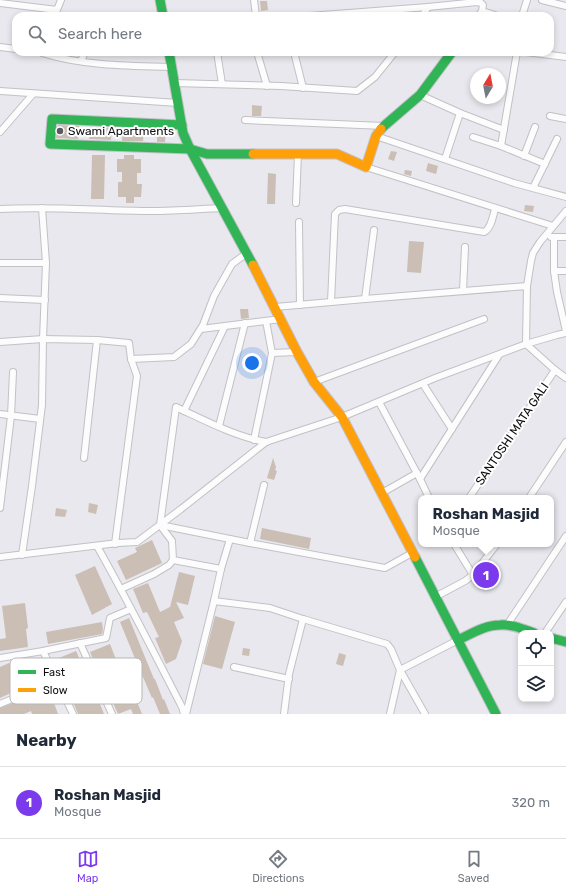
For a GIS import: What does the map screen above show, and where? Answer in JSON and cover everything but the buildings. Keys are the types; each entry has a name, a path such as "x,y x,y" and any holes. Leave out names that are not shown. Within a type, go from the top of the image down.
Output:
{"street":[{"path":"56,12 61,0"},
{"path":"160,0 162,12"},
{"path":"254,0 256,12"},
{"path":"523,12 527,0"},
{"path":"542,0 566,6"},
{"path":"362,12 482,2 483,5 480,12"},
{"path":"0,3 50,12"},
{"path":"425,12 428,7"},
{"path":"0,47 12,48"},
{"path":"53,56 105,65 172,68"},
{"path":"81,61 83,56"},
{"path":"170,56 183,133 190,149 247,253 297,352 314,382 342,417 496,714"},
{"path":"218,56 222,84"},
{"path":"258,56 267,86"},
{"path":"295,56 303,88"},
{"path":"174,83 357,91 375,77 392,56"},
{"path":"366,167 376,136 384,126 420,95 449,56"},
{"path":"502,146 516,56"},
{"path":"554,56 566,57"},
{"path":"0,91 178,103"},
{"path":"0,132 33,94"},
{"path":"420,95 460,113 504,130"},
{"path":"445,159 460,113"},
{"path":"550,116 566,119"},
{"path":"182,125 52,119 50,144 190,149 208,154 337,154 366,167 495,209 553,226"},
{"path":"245,120 384,126"},
{"path":"524,156 535,127"},
{"path":"376,136 534,188 566,197"},
{"path":"473,137 502,146 545,164"},
{"path":"534,188 557,139"},
{"path":"296,203 298,154"},
{"path":"0,209 20,207 153,211 223,208"},
{"path":"22,555 42,405 46,263 42,208"},
{"path":"331,302 334,220 335,214 339,210 345,209 484,232 489,228 495,209"},
{"path":"566,212 540,242 533,253 527,286 526,344 566,378"},
{"path":"299,222 300,305"},
{"path":"365,299 374,230"},
{"path":"546,236 566,237"},
{"path":"0,557 137,542 266,442 342,417 526,344 566,332 554,271 554,237"},
{"path":"463,291 465,247"},
{"path":"131,359 174,357 191,344 201,329 214,296 232,264 247,253"},
{"path":"0,262 46,263"},
{"path":"554,271 566,271"},
{"path":"275,307 527,286"},
{"path":"0,298 45,300"},
{"path":"201,329 281,319"},
{"path":"314,382 484,319"},
{"path":"254,440 272,353 266,321"},
{"path":"219,426 245,323"},
{"path":"184,411 225,326"},
{"path":"0,342 43,339 96,340 129,343 131,359 137,376 115,544"},
{"path":"84,458 96,340"},
{"path":"272,353 297,352"},
{"path":"382,493 418,476 452,429 499,355"},
{"name":"SANTOSHI MATA GALI","path":"471,495 555,370"},
{"path":"0,508 11,416 13,372"},
{"path":"423,384 452,429"},
{"path":"379,402 428,495"},
{"path":"121,589 159,571 169,565 173,560 172,541 160,524 176,408 254,440 266,442"},
{"path":"0,414 40,420"},
{"path":"531,495 566,442"},
{"path":"250,544 264,485"},
{"path":"160,524 250,544 385,568 412,554"},
{"path":"506,624 566,536"},
{"path":"185,714 221,569 230,539"},
{"path":"97,546 121,589 185,714"},
{"path":"456,547 473,575"},
{"path":"435,597 473,575 495,547"},
{"path":"173,560 221,569"},
{"path":"214,601 270,608 387,644 425,714"},
{"path":"547,630 566,602"},
{"path":"0,658 106,638 110,618 131,609"},
{"path":"284,714 289,674 303,619"},
{"path":"390,714 400,670 458,640 490,626 506,624 525,630"},
{"path":"554,639 566,642"},
{"path":"80,643 87,658"},
{"path":"43,651 47,658"},
{"path":"234,667 289,679"},
{"path":"0,704 10,700"},
{"path":"69,704 73,714"},
{"path":"107,704 112,714"}],"traffic: fast":[{"path":"160,0 162,12"},
{"path":"170,56 183,133 190,149 253,265"},
{"path":"381,129 420,95 449,56"},
{"path":"182,125 52,119 50,144 190,149 207,154 253,154"},
{"path":"415,557 496,714"},
{"path":"458,640 478,630 494,625 513,626 527,630"},
{"path":"554,639 566,642"}],"traffic: slow":[{"path":"253,154 337,154 366,167 376,136 381,129"},
{"path":"253,265 297,352 314,382 342,417 415,557"}],"place":[{"name":"Swami Apartments","path":"60,131"},
{"name":"Roshan Masjid","path":"486,575"}]}
